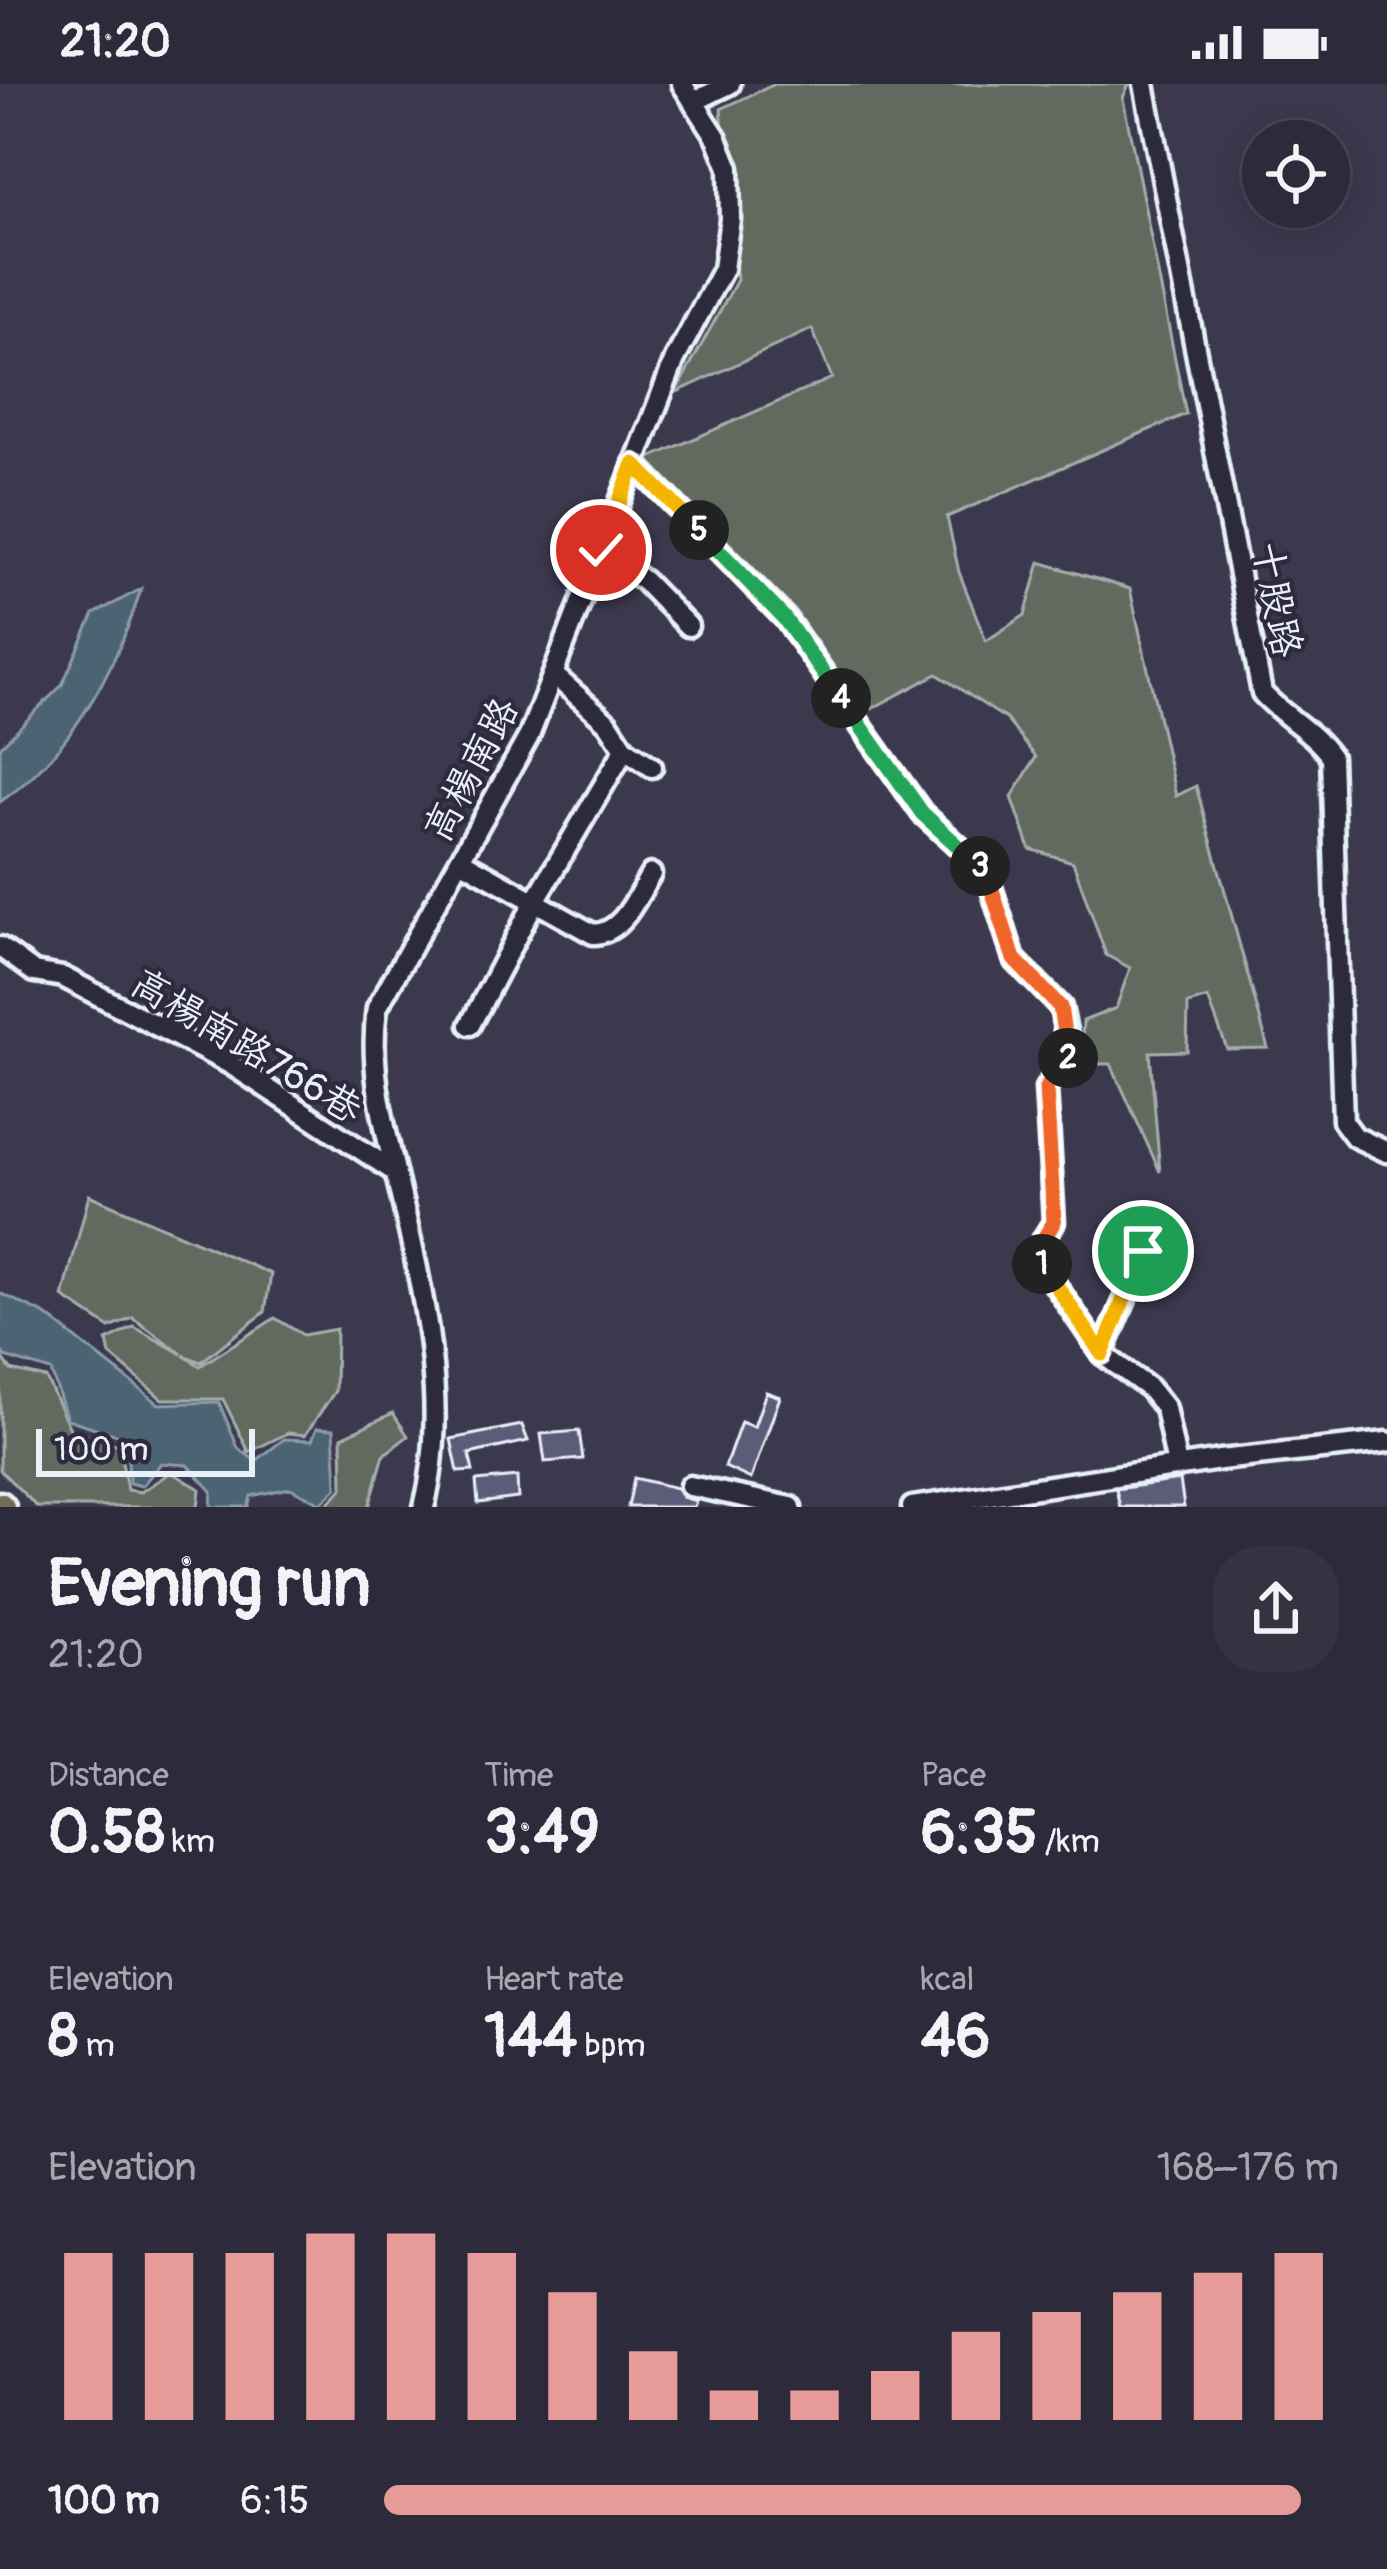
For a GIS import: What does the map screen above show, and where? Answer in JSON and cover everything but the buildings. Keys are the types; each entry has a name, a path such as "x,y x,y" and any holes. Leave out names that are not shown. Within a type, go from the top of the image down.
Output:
{"street":[{"name":"高楊南路","path":"424,1507 433,1427 426,1312 379,1104 372,1047 377,1009 529,736 675,359 723,268 730,219 729,168 682,84"},
{"path":"693,102 730,84"},
{"name":"十股路","path":"1144,84 1262,693 1284,718 1318,738 1331,757 1343,1121 1355,1137 1387,1152"},
{"path":"634,464 784,618 922,813 986,871 1014,959 1060,1007 1070,1054 1046,1088 1054,1222 1038,1248 1039,1261 1102,1354 1149,1388 1165,1408 1177,1466"},
{"path":"601,550 644,581 688,626"},
{"path":"554,675 608,723 625,749 652,767"},
{"path":"470,1025 535,901 625,749"},
{"path":"460,860 593,934 606,934 619,924 651,874"},
{"name":"高楊南路766巷","path":"0,947 34,972 63,977 230,1064 395,1172"},
{"path":"1102,1354 1150,1241"},
{"path":"912,1507 1177,1466 1387,1442"},
{"path":"690,1486 791,1507"}],"shaded area":[{"path":"775,84 1129,84 1123,98 1186,414 947,517 959,572 986,641 1025,615 1040,562 1130,589 1176,796 1196,786 1268,1048 1227,1049 1208,998 1188,1004 1187,1051 1150,1052 1160,1172 1111,1064 1081,1064 1083,1021 1116,1008 1130,968 1106,955 1073,862 1030,849 1012,797 1036,757 1006,719 937,674 867,711 648,459 832,378 812,329 675,393 737,280 721,109"},
{"path":"89,1195 271,1274 265,1312 201,1362 183,1355 200,1366 275,1318 303,1335 336,1329 335,1391 305,1435 288,1433 249,1452 223,1399 162,1399 110,1355 107,1341 134,1327 182,1354 133,1318 110,1328 63,1297"},
{"path":"0,1355 11,1370 46,1378 71,1431 119,1445 127,1490 141,1492 171,1472 200,1489 198,1507 37,1507 0,1470"},
{"path":"393,1413 408,1436 384,1455 369,1507 325,1507 343,1488 342,1437"}],"water":[{"path":"141,589 88,708 48,760 0,802 0,747 62,685 94,614"},
{"path":"0,1293 46,1315 159,1404 219,1402 238,1448 256,1461 284,1439 312,1440 317,1428 334,1429 337,1488 321,1503 290,1488 251,1496 248,1507 211,1507 212,1491 188,1465 161,1463 142,1486 129,1483 127,1438 67,1419 51,1371 5,1357 0,1349"}],"route":[{"path":"601,550 634,464 784,618 922,813 986,871 1014,959 1060,1007 1070,1054 1046,1088 1054,1222 1038,1248 1039,1261 1102,1354 1143,1251"}]}
